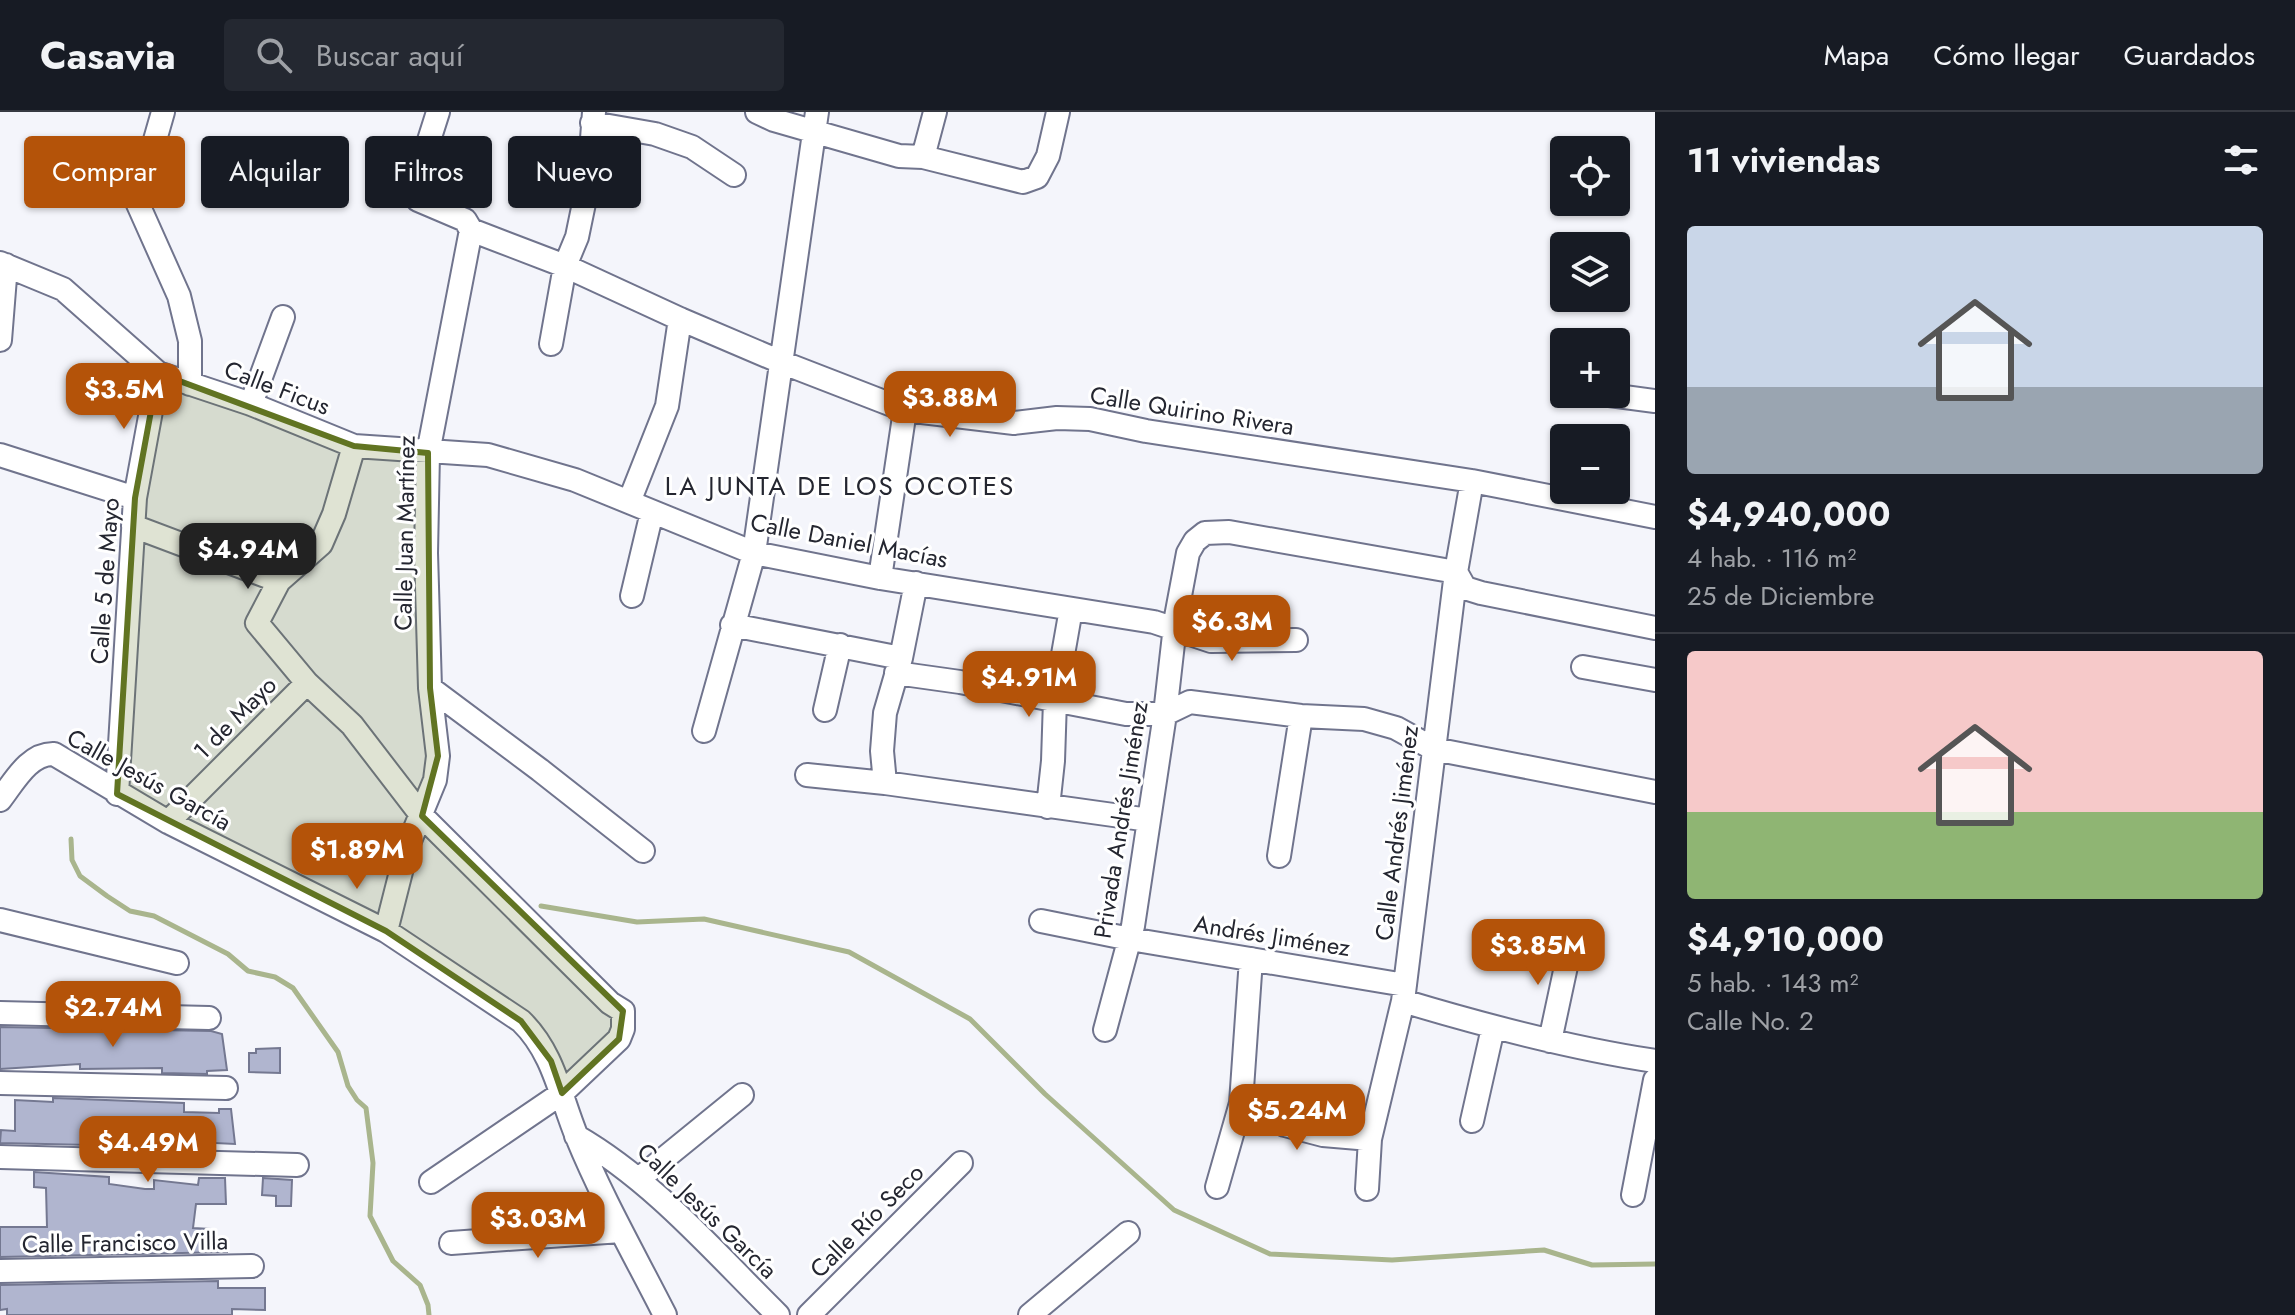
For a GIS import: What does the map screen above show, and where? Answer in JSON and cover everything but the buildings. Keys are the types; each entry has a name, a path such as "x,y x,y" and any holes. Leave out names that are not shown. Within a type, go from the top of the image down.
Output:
{"street":[{"path":"163,112 137,192 137,202 179,296 190,341 190,384"},
{"path":"438,112 418,175 418,200 465,220 471,230"},
{"path":"757,112 774,120 816,122 899,156 923,157 1023,182 1037,177 1048,156 1058,112"},
{"path":"923,157 935,112"},
{"path":"551,344 565,266 577,237 589,179 593,118 692,147 734,175"},
{"path":"704,731 754,553 816,122"},
{"name":"Calle Quirino Rivera","path":"471,230 565,266 781,362 905,410 1014,423 1057,418 1090,419 1146,431 1472,481 1655,517"},
{"name":"Calle Juan Martínez","path":"386,931 407,848 435,780 438,756 430,688 426,553 428,453 471,230"},
{"path":"0,340 3,264"},
{"name":"Calle Ficus","path":"3,264 63,289 158,373 251,404 354,446 428,453"},
{"path":"251,404 283,317"},
{"path":"629,502 667,406 680,319"},
{"name":"Calle 5 de Mayo","path":"117,794 135,498 158,373"},
{"path":"1630,398 1655,401"},
{"path":"880,578 905,410"},
{"name":"1 de Mayo","path":"168,822 307,683 257,623 279,581 321,544 334,514 354,446"},
{"name":"Calle Daniel Macías","path":"428,453 488,455 575,480 754,553 880,578 1175,624 1211,641 1296,640"},
{"path":"0,455 135,498"},
{"name":"Calle Andrés Jiménez","path":"1367,1189 1370,1139 1404,993 1456,572 1472,481"},
{"path":"632,596 652,512"},
{"path":"133,526 279,581"},
{"path":"1175,624 1188,553 1195,541 1205,533 1229,532 1456,572 1465,588 1481,593 1655,628"},
{"path":"885,783 882,751 885,713 899,665 916,583"},
{"path":"1048,807 1055,700 1071,609"},
{"name":"Privada Andrés Jiménez","path":"1105,1030 1130,939 1165,714 1175,624"},
{"path":"732,625 840,645 899,665 1126,714 1165,714 1190,702 1301,716 1364,719 1396,728 1434,749 1655,792"},
{"path":"825,710 840,645"},
{"path":"1583,667 1655,680"},
{"path":"307,683 352,725 422,816 610,1003 623,1011 623,1029 619,1039 562,1093 431,1182"},
{"path":"430,688 643,851"},
{"path":"1279,856 1301,716"},
{"name":"Calle Jesús García","path":"0,800 33,759 43,753 54,754 168,822 386,931 521,1021 551,1061 576,1136 640,1178 778,1315"},
{"path":"807,775 1149,820"},
{"path":"0,920 177,963"},
{"name":"Andrés Jiménez","path":"1041,921 1251,959 1404,993"},
{"path":"1550,1041 1571,943"},
{"path":"1217,1187 1241,1103 1251,959"},
{"path":"1404,993 1493,1028 1588,1051 1655,1061"},
{"path":"0,1013 209,1018"},
{"path":"1472,1121 1493,1028"},
{"path":"1633,1195 1655,1080"},
{"path":"0,1083 226,1088"},
{"path":"640,1178 742,1095"},
{"path":"1241,1103 1285,1125 1323,1135 1370,1139"},
{"path":"576,1136 665,1315"},
{"path":"0,1157 297,1165"},
{"name":"Calle Río Seco","path":"809,1315 961,1163"},
{"path":"451,1243 621,1231"},
{"path":"1030,1315 1128,1233"},
{"name":"Calle Francisco Villa","path":"0,1271 252,1266"}],"highlighted area":[{"path":"158,373 354,446 428,453 430,688 438,756 422,816 623,1011 619,1039 562,1093 551,1061 521,1021 386,931 117,794 135,498"}],"waterway":[{"path":"71,839 72,860 80,876 107,896 130,911 154,916 228,954 248,971 275,977 293,988 338,1052 348,1086 366,1108 373,1163 370,1216 393,1261 420,1285 429,1315"},
{"path":"541,906 637,922 704,919 849,952 970,1019 1045,1094 1174,1210 1270,1254 1392,1260 1544,1250 1592,1265 1655,1264"}],"district":[{"name":"LA JUNTA DE LOS OCOTES","path":"840,486"}]}
